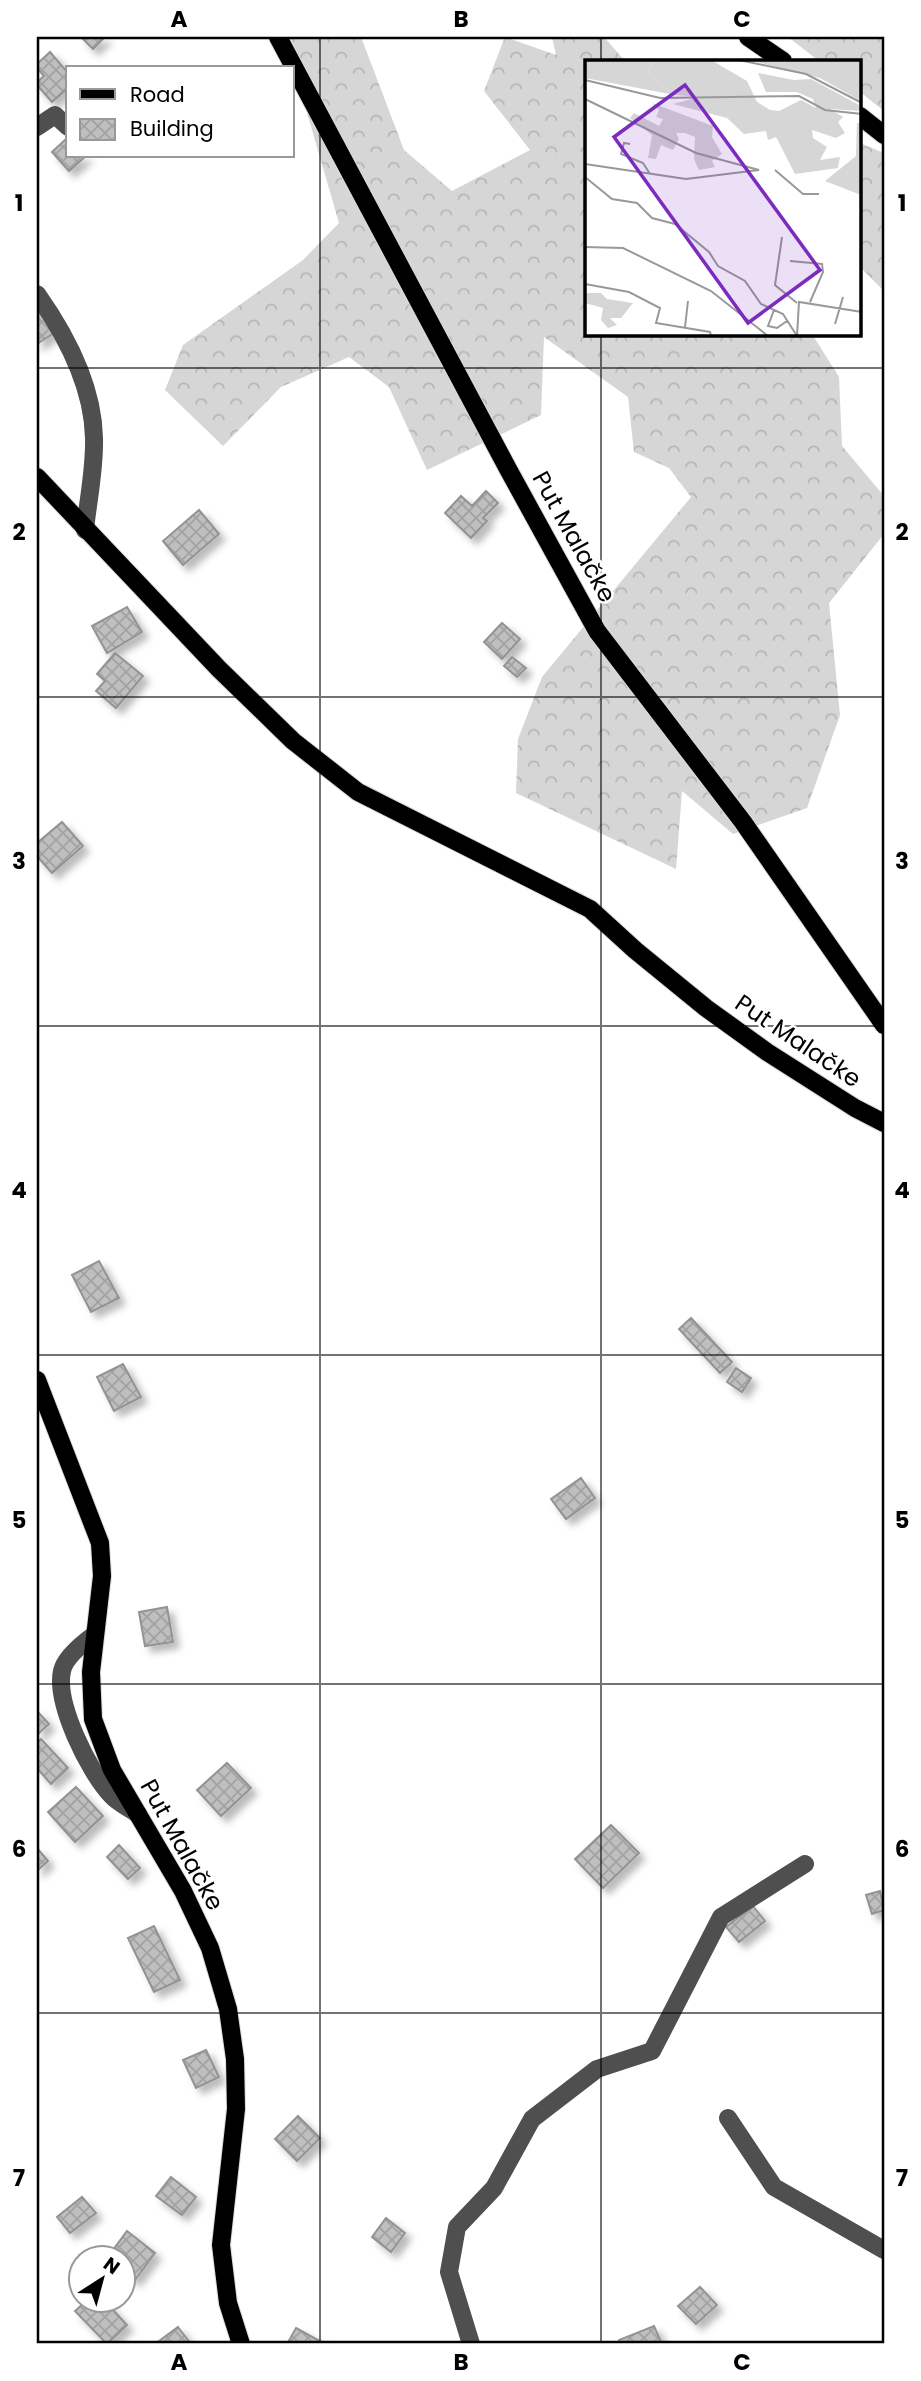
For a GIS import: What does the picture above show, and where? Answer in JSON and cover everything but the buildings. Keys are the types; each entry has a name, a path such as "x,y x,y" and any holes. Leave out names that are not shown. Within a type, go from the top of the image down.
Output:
{"main road":[{"name":"Put Malačke","path":"278,37 293,66"},
{"path":"748,37 782,60"},
{"name":"Put Malačke","path":"294,67 597,631 743,822 884,1025"},
{"path":"862,118 884,135"},
{"name":"Put Malačke","path":"37,477 219,669 293,741 358,792 590,909 706,1008 767,1052 855,1108 884,1123"},
{"name":"Put Malačke","path":"37,1380 100,1543 102,1576 91,1672 93,1719 112,1770 183,1892 210,1948 228,2009 236,2109 221,2245 228,2303 241,2344"}],"street":[{"path":"37,127 55,115 66,125"},
{"path":"37,293 67,342 90,402 94,439 85,530"},
{"path":"94,1635 81,1645 62,1669 61,1695 77,1743 111,1796 138,1814"},
{"path":"471,2344 449,2272 457,2227 494,2188 532,2119 597,2068 652,2051 721,1917 805,1864"},
{"path":"728,2118 774,2187 884,2250"}],"green space":[{"path":"285,37 361,37 404,150 452,191 530,150 484,91 505,37 556,55 552,37 604,37 624,60 585,60 585,336 813,336 839,377 842,446 884,496 884,534 829,603 840,715 807,808 733,834 682,791 676,869 516,793 518,739 542,677 691,497 669,468 634,452 628,397 544,337 541,415 427,470 389,387 349,357 281,387 223,446 165,390 183,345 303,260 339,223"},
{"path":"788,37 884,37 884,111 862,94 862,60 818,60"},
{"path":"862,144 884,153 884,291 862,269"}]}
